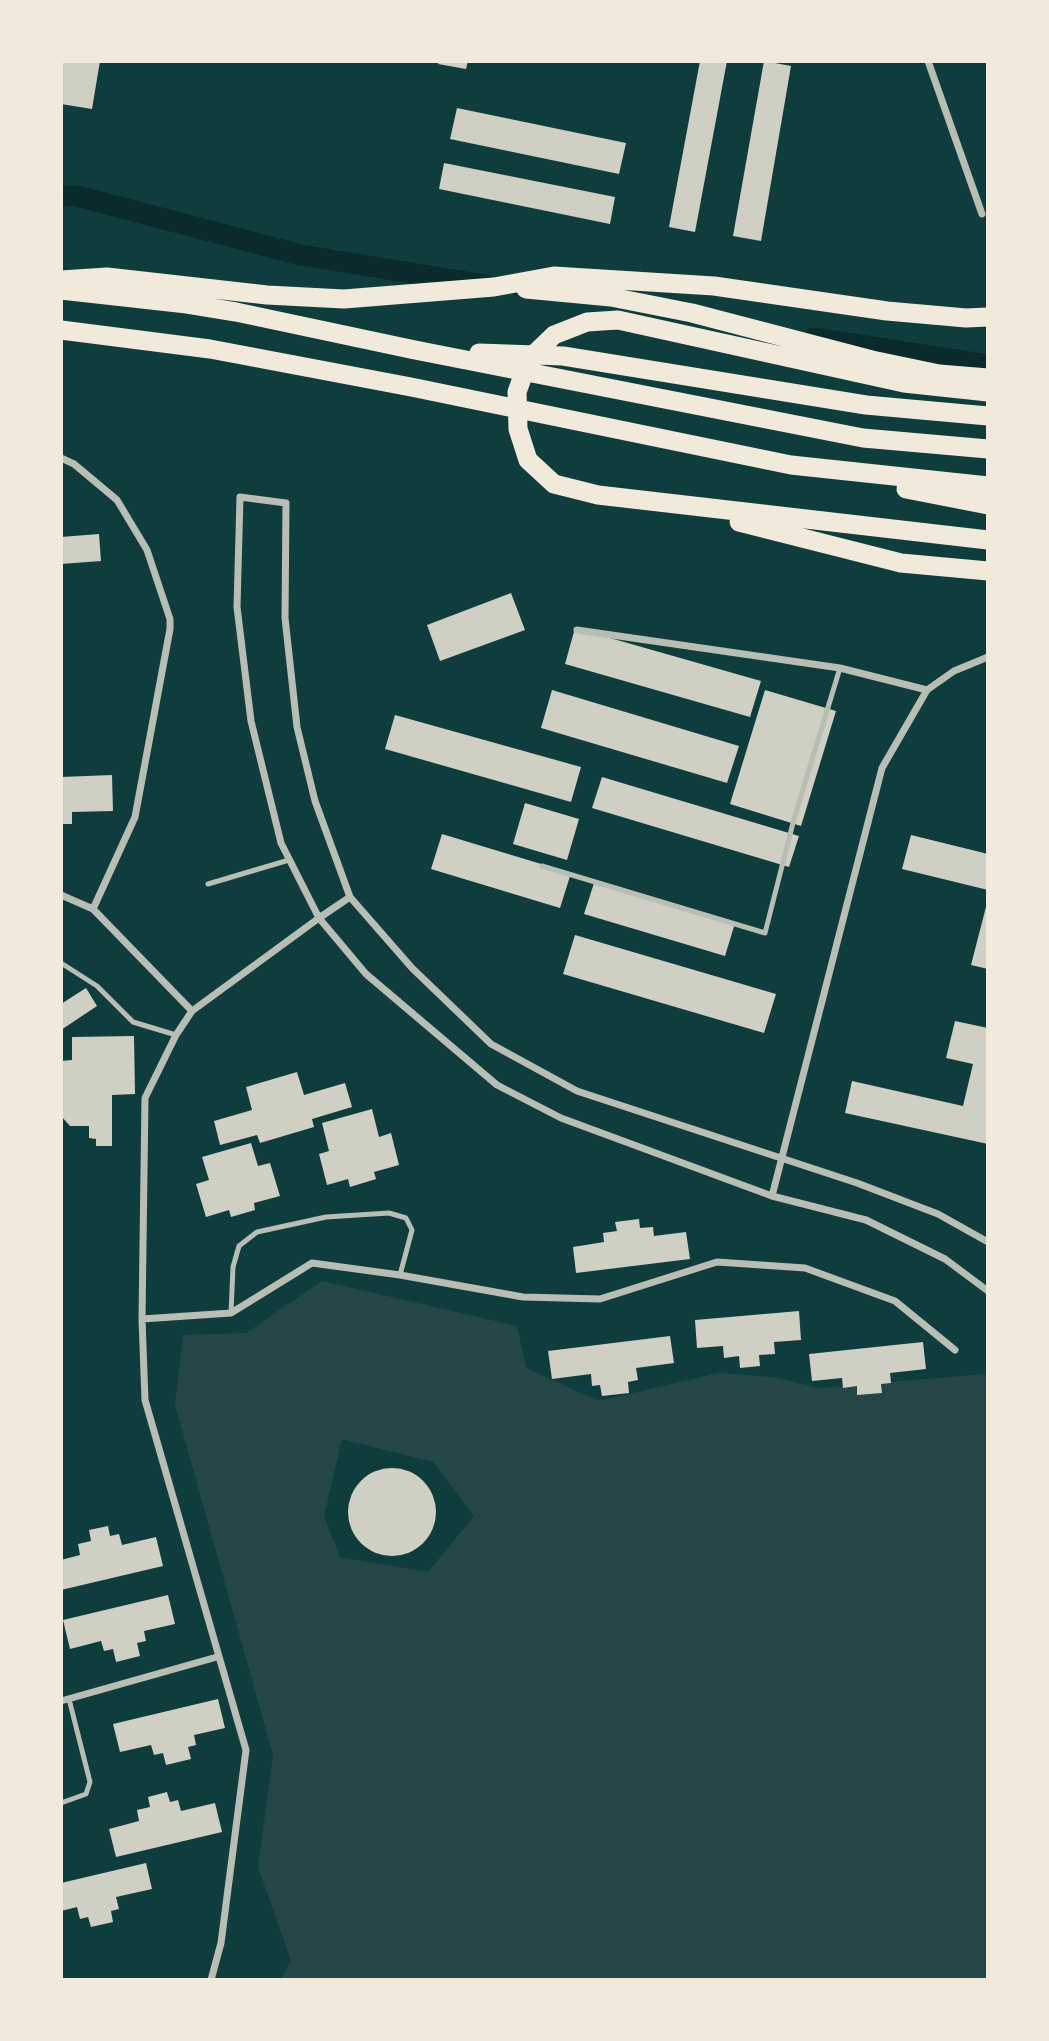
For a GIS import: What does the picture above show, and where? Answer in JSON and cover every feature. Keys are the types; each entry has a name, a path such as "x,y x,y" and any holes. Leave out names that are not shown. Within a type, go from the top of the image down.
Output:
{"highway":[{"path":"61,280 107,277 267,295 344,299 494,287 554,276 714,286 900,312 966,318 988,317"},
{"path":"494,287 611,297 692,313 872,360 939,374 988,377"},
{"path":"61,290 212,307 415,350 863,438 988,449"},
{"path":"988,392 904,383 618,320 587,323 554,335 529,359 517,392 518,429 528,460 554,484 598,495 988,540"},
{"path":"61,330 210,349 411,387 988,505"},
{"path":"415,350 563,356 866,405 988,416"},
{"path":"791,465 988,486"},
{"path":"666,503 901,564 988,571"}],"street":[{"path":"928,61 982,214"},
{"path":"61,458 74,464 117,500 147,550 170,619 135,817 93,909"},
{"path":"988,1242 938,1214 857,1183 577,1091 491,1044 412,968 350,897 315,801 297,727 285,618 286,503 240,497 237,607 251,721 281,843 318,918 366,974 497,1085 561,1118 772,1196 866,1220 945,1259 988,1291"},
{"path":"577,630 840,668 927,690"},
{"path":"772,1196 882,768 927,690 954,671 988,657"},
{"path":"61,895 93,909 192,1010"},
{"path":"211,1980 221,1943 246,1750 217,1657 145,1399 142,1319 145,1098 176,1035 192,1010 350,897"},
{"path":"142,1319 231,1312 312,1264 400,1275 523,1297 600,1299 717,1262 805,1268 895,1301 955,1350"},
{"path":"65,1700 217,1657"}],"lane":[{"path":"541,866 765,933 794,819 840,668"},
{"path":"208,884 289,860"},
{"path":"61,962 97,986 132,1021 176,1035"},
{"path":"231,1312 233,1267 239,1246 257,1233 326,1217 389,1213 406,1218 412,1230 400,1275"},
{"path":"61,1803 86,1794 90,1782 65,1700"}],"shaded area":[{"path":"322,1281 517,1326 526,1368 599,1401 718,1373 772,1377 820,1388 985,1374 988,1381 988,1980 280,1980 291,1961 258,1867 273,1755 175,1405 183,1335 246,1333","holes":["342,1439 433,1462 474,1516 428,1572 340,1557 324,1516"]}],"building":[{"path":"61,61 100,61 92,109 61,104"},
{"path":"439,61 468,61 466,69 438,64"},
{"path":"700,61 727,61 695,232 669,227"},
{"path":"764,61 791,66 761,241 733,236"},
{"path":"457,108 626,143 619,174 450,139"},
{"path":"444,163 615,197 610,224 439,189"},
{"path":"99,534 101,561 61,564 61,537"},
{"path":"511,593 525,630 440,661 427,625"},
{"path":"575,628 761,681 750,717 565,664"},
{"path":"552,690 739,746 727,783 541,728"},
{"path":"765,690 836,711 801,826 730,804"},
{"path":"395,715 581,767 571,802 385,749"},
{"path":"112,775 113,811 72,812 72,824 61,824 61,777"},
{"path":"602,777 799,836 789,867 592,808"},
{"path":"525,803 579,819 567,860 513,844"},
{"path":"442,834 571,873 560,908 431,869"},
{"path":"911,835 988,854 988,890 902,869"},
{"path":"595,880 735,923 725,956 584,914"},
{"path":"988,903 988,969 971,965"},
{"path":"575,935 776,994 764,1033 563,974"},
{"path":"86,988 97,1006 61,1030 61,1004"},
{"path":"955,1021 988,1028 988,1144 845,1113 852,1081 963,1106 973,1064 946,1058"},
{"path":"134,1036 135,1094 112,1095 112,1146 96,1146 96,1139 89,1138 89,1126 70,1126 61,1116 61,1061 72,1060 72,1037"},
{"path":"297,1072 304,1095 345,1083 352,1107 312,1119 314,1127 260,1143 257,1135 220,1145 214,1121 252,1110 246,1087"},
{"path":"372,1109 379,1137 391,1133 399,1165 374,1172 376,1179 350,1187 348,1179 327,1185 319,1154 329,1151 322,1123"},
{"path":"251,1143 258,1166 270,1163 280,1196 254,1203 255,1210 231,1217 229,1210 206,1217 196,1184 209,1180 202,1157"},
{"path":"639,1219 640,1228 653,1227 654,1236 686,1232 690,1259 576,1273 573,1247 604,1242 603,1233 617,1231 615,1222"},
{"path":"799,1311 801,1340 774,1342 775,1354 759,1355 760,1366 740,1368 739,1356 724,1358 723,1346 697,1348 695,1320"},
{"path":"670,1336 674,1363 636,1368 638,1380 628,1382 629,1393 602,1396 600,1385 592,1386 591,1374 552,1379 548,1351"},
{"path":"923,1342 926,1369 890,1373 891,1383 881,1384 882,1393 857,1395 857,1386 843,1388 842,1378 812,1381 809,1354"},
{"path":"392,1468 417,1475 429,1487 436,1512 429,1537 417,1549 392,1556 367,1549 355,1537 348,1512 355,1487 367,1475"},
{"path":"108,1526 110,1536 119,1534 122,1545 156,1537 163,1566 61,1590 61,1560 80,1555 78,1544 91,1541 89,1530"},
{"path":"168,1595 175,1624 144,1631 146,1641 137,1643 140,1656 116,1662 113,1649 104,1651 101,1641 70,1649 63,1620"},
{"path":"218,1699 225,1728 194,1735 196,1745 188,1747 191,1759 166,1765 163,1753 154,1755 151,1745 120,1752 113,1724"},
{"path":"167,1792 170,1802 178,1800 181,1811 215,1803 222,1832 116,1857 109,1829 139,1821 137,1810 150,1807 148,1797"},
{"path":"146,1863 152,1889 116,1897 119,1909 111,1911 113,1922 91,1927 88,1917 80,1919 77,1907 61,1911 61,1883"}],"waterway":[{"path":"61,196 77,196 301,255 485,285"},
{"path":"814,338 988,365"}]}
